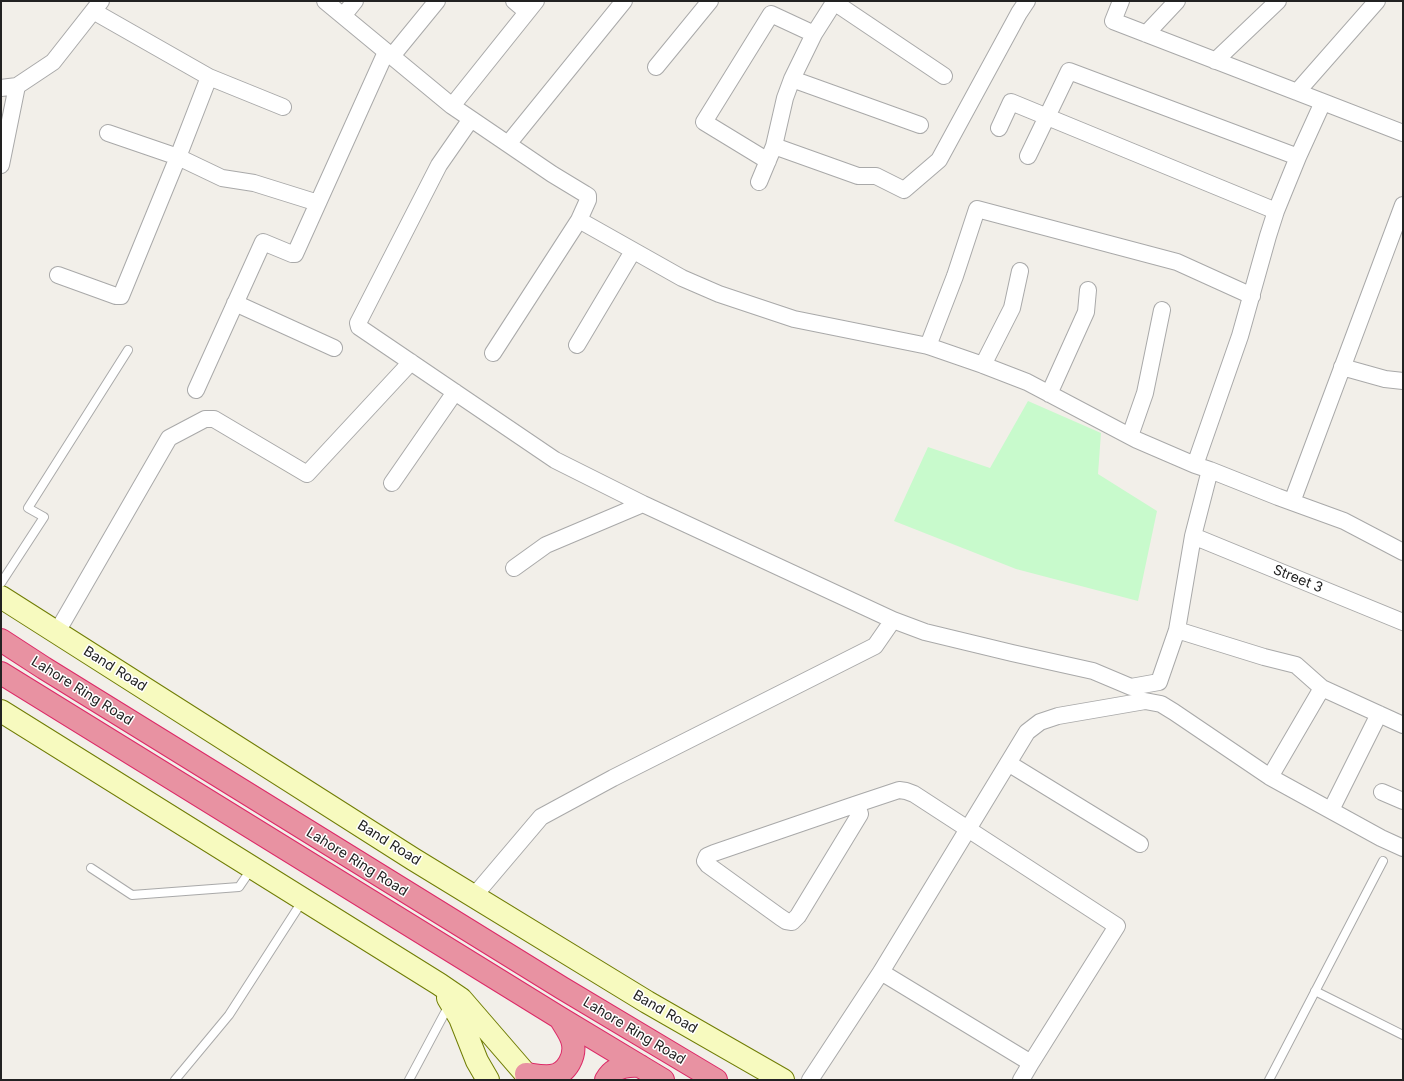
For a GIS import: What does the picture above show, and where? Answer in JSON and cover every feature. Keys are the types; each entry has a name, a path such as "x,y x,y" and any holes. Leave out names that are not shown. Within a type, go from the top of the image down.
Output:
{"highway":[{"name":"Lahore Ring Road","path":"1,640 562,988 716,1080"},
{"name":"Lahore Ring Road","path":"1,673 663,1080"},
{"path":"529,1077 553,1076 562,1072 572,1057 574,1048 572,1040 560,1018"},
{"path":"606,1080 608,1076 617,1069 628,1065 640,1066"}],"main road":[{"name":"Band Road","path":"1,597 386,842 647,1002 783,1080"},
{"path":"1,711 461,999 529,1077"},
{"path":"439,984 460,1018 477,1061 488,1080"}],"street":[{"path":"325,1 452,106 588,196 588,200 579,220 492,353"},
{"path":"343,16 355,1"},
{"path":"196,390 263,242 295,254 389,54 436,1"},
{"path":"452,106 532,6 514,1"},
{"path":"508,144 624,1"},
{"path":"656,67 710,1"},
{"path":"814,34 771,14 704,122 771,154 858,176 876,176 904,190 939,160 1019,12 1027,1"},
{"path":"1121,1 1113,21 1403,133"},
{"path":"1146,34 1177,1"},
{"path":"1215,60 1278,1"},
{"path":"1297,92 1377,1"},
{"path":"759,182 771,154 785,98 792,79 814,34 834,2 944,76"},
{"path":"1,88 17,86 53,62 97,6 209,77 283,107"},
{"path":"1028,156 1069,71 1298,157"},
{"path":"58,275 116,296 121,296 209,77"},
{"path":"792,79 920,125"},
{"path":"1,165 17,86"},
{"path":"999,128 1011,102 1276,211"},
{"path":"471,119 439,165 358,323 362,330 555,460 643,504 894,620 925,632 1093,671 1131,687 1159,682 1177,630 1193,536 1202,467 1276,211 1323,102"},
{"path":"108,133 178,157 222,178 254,183 318,203"},
{"path":"1292,502 1403,205"},
{"path":"928,346 955,276 977,209 1177,262 1252,296"},
{"path":"579,220 682,278 719,294 794,319 928,346 1027,382 1130,436 1202,467 1344,521 1403,552"},
{"path":"577,345 633,250"},
{"path":"983,365 1012,308 1020,272"},
{"path":"1049,394 1086,312 1088,290"},
{"path":"235,303 334,348"},
{"path":"1130,436 1145,393 1162,310"},
{"path":"58,632 169,438 205,419 214,419 307,474 411,362"},
{"path":"1342,367 1385,379 1403,381"},
{"path":"392,483 455,392"},
{"path":"514,568 546,545 643,504"},
{"name":"Street 3","path":"1193,536 1403,622"},
{"path":"474,896 541,817 613,778 875,646 894,620"},
{"path":"1177,630 1264,657 1296,665 1322,688 1402,723"},
{"path":"1270,777 1322,688"},
{"path":"810,1080 881,972 1027,732 1040,722 1058,716 1145,701 1160,704 1270,777 1381,838 1403,848"},
{"path":"1331,810 1379,714"},
{"path":"1008,763 1140,844"},
{"path":"857,804 860,814 798,916 792,922 786,921 780,917 708,865 705,861 707,856 714,853 857,804 899,790 906,791 914,794 1117,926 1021,1080"},
{"path":"1382,792 1403,801"},
{"path":"881,972 1031,1063"}],"lane":[{"path":"1,583 44,517 28,508 128,350"},
{"path":"1269,1080 1383,861"},
{"path":"91,868 132,895 238,887 252,868"},
{"path":"175,1080 229,1015 303,899"},
{"path":"1315,991 1403,1035"},
{"path":"409,1080 451,1002"}],"green space":[{"path":"1028,401 1101,433 1098,474 1157,511 1138,601 1016,569 894,521 928,447 990,468"}]}
